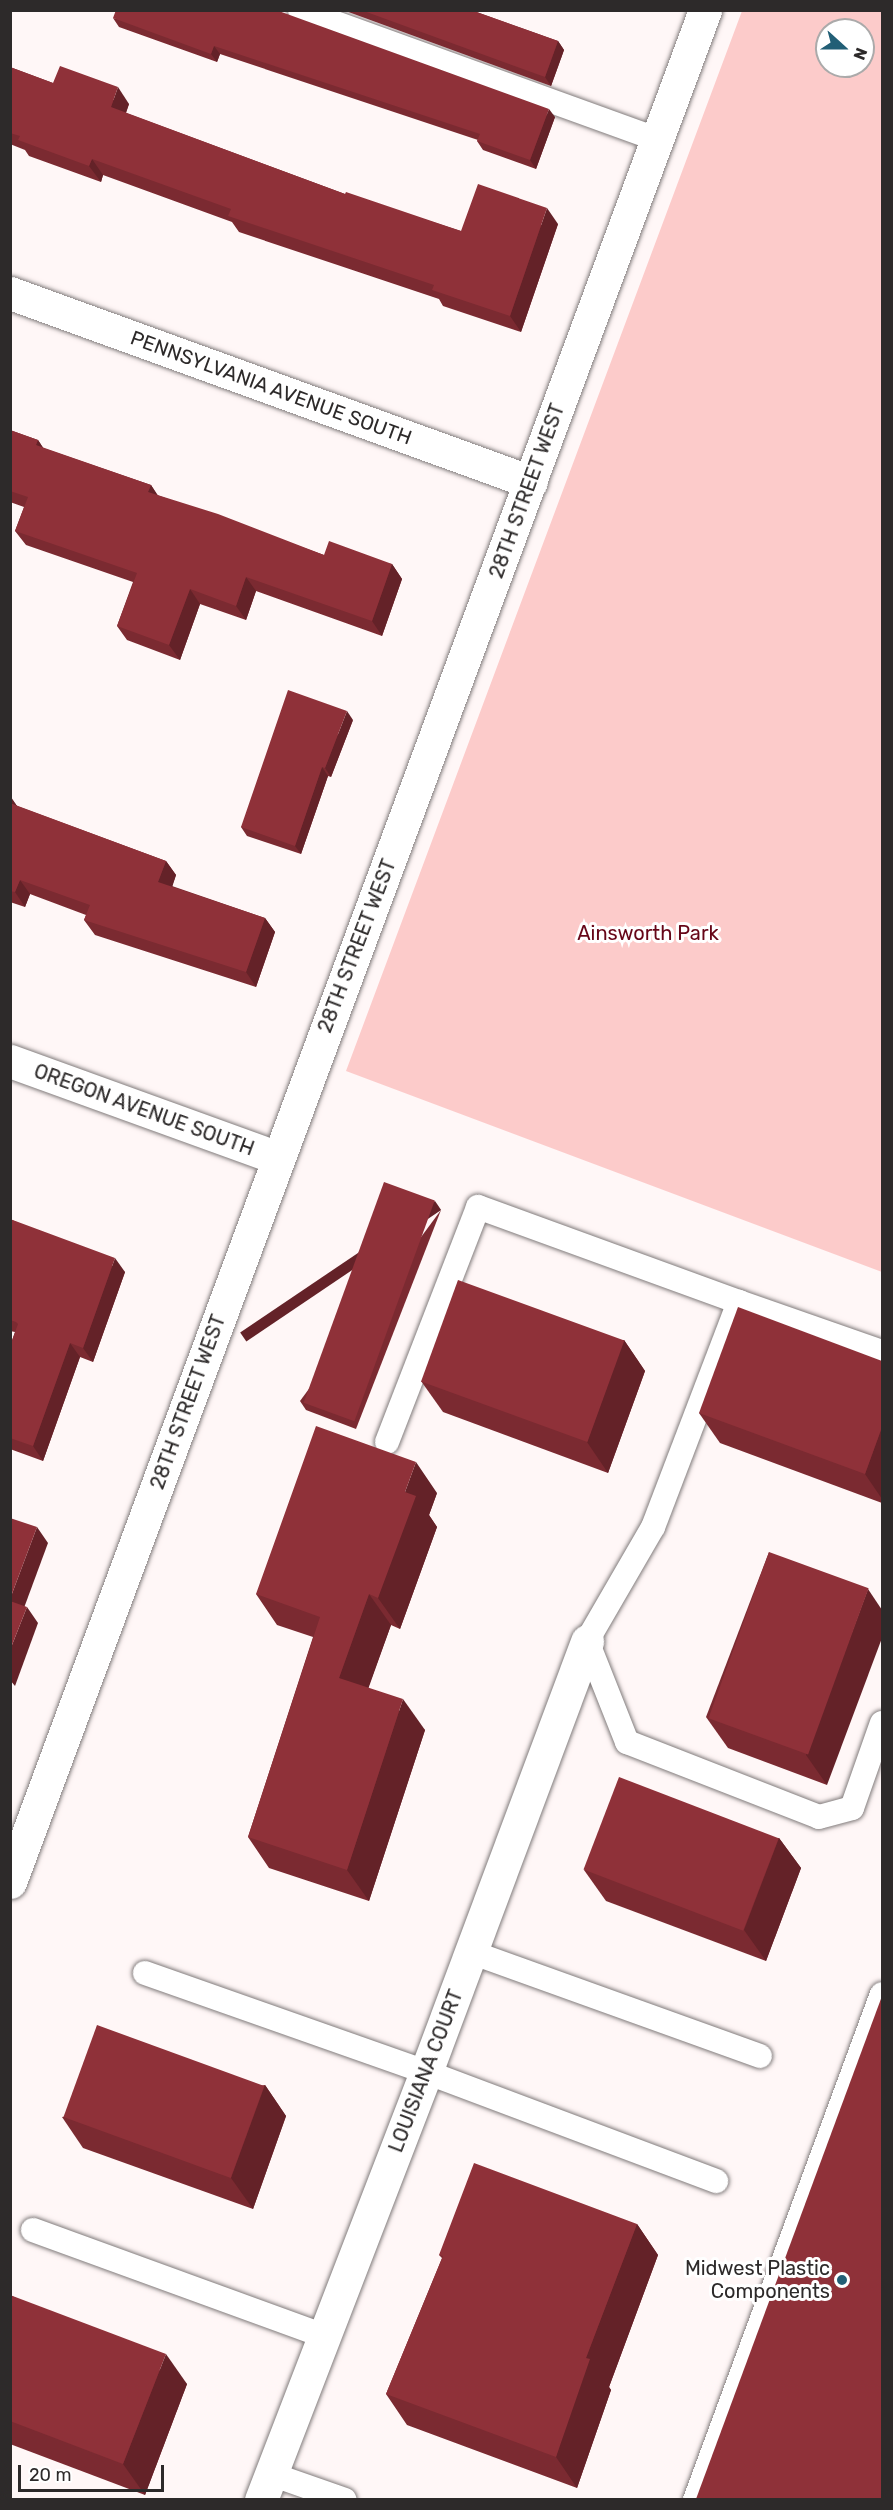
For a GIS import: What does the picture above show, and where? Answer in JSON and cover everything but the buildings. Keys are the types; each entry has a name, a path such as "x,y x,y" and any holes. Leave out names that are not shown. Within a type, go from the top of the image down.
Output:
{"street":[{"name":"28TH STREET WEST","path":"10,1882 18,1840 278,1158 705,10"},
{"name":"PENNSYLVANIA AVENUE SOUTH","path":"10,293 531,482"},
{"name":"OREGON AVENUE SOUTH","path":"10,1061 278,1158"},
{"name":"LOUISIANA COURT","path":"266,2487 426,2072 587,1641"}],"lane":[{"path":"300,10 657,139"},
{"path":"387,1442 478,1207 882,1352"},
{"path":"739,1302 653,1527 587,1641 627,1742 819,1817 852,1808 882,1723"},
{"path":"471,1952 760,2056"},
{"path":"145,1973 426,2072 716,2181"},
{"path":"695,2499 882,1994"},
{"path":"33,2230 324,2336"},
{"path":"266,2487 345,2499"}],"green space":[{"name":"Ainsworth Park","path":"742,11 882,11 882,1272 346,1071"}],"place":[{"name":"Midwest Plastic Components","path":"842,2280"}]}
